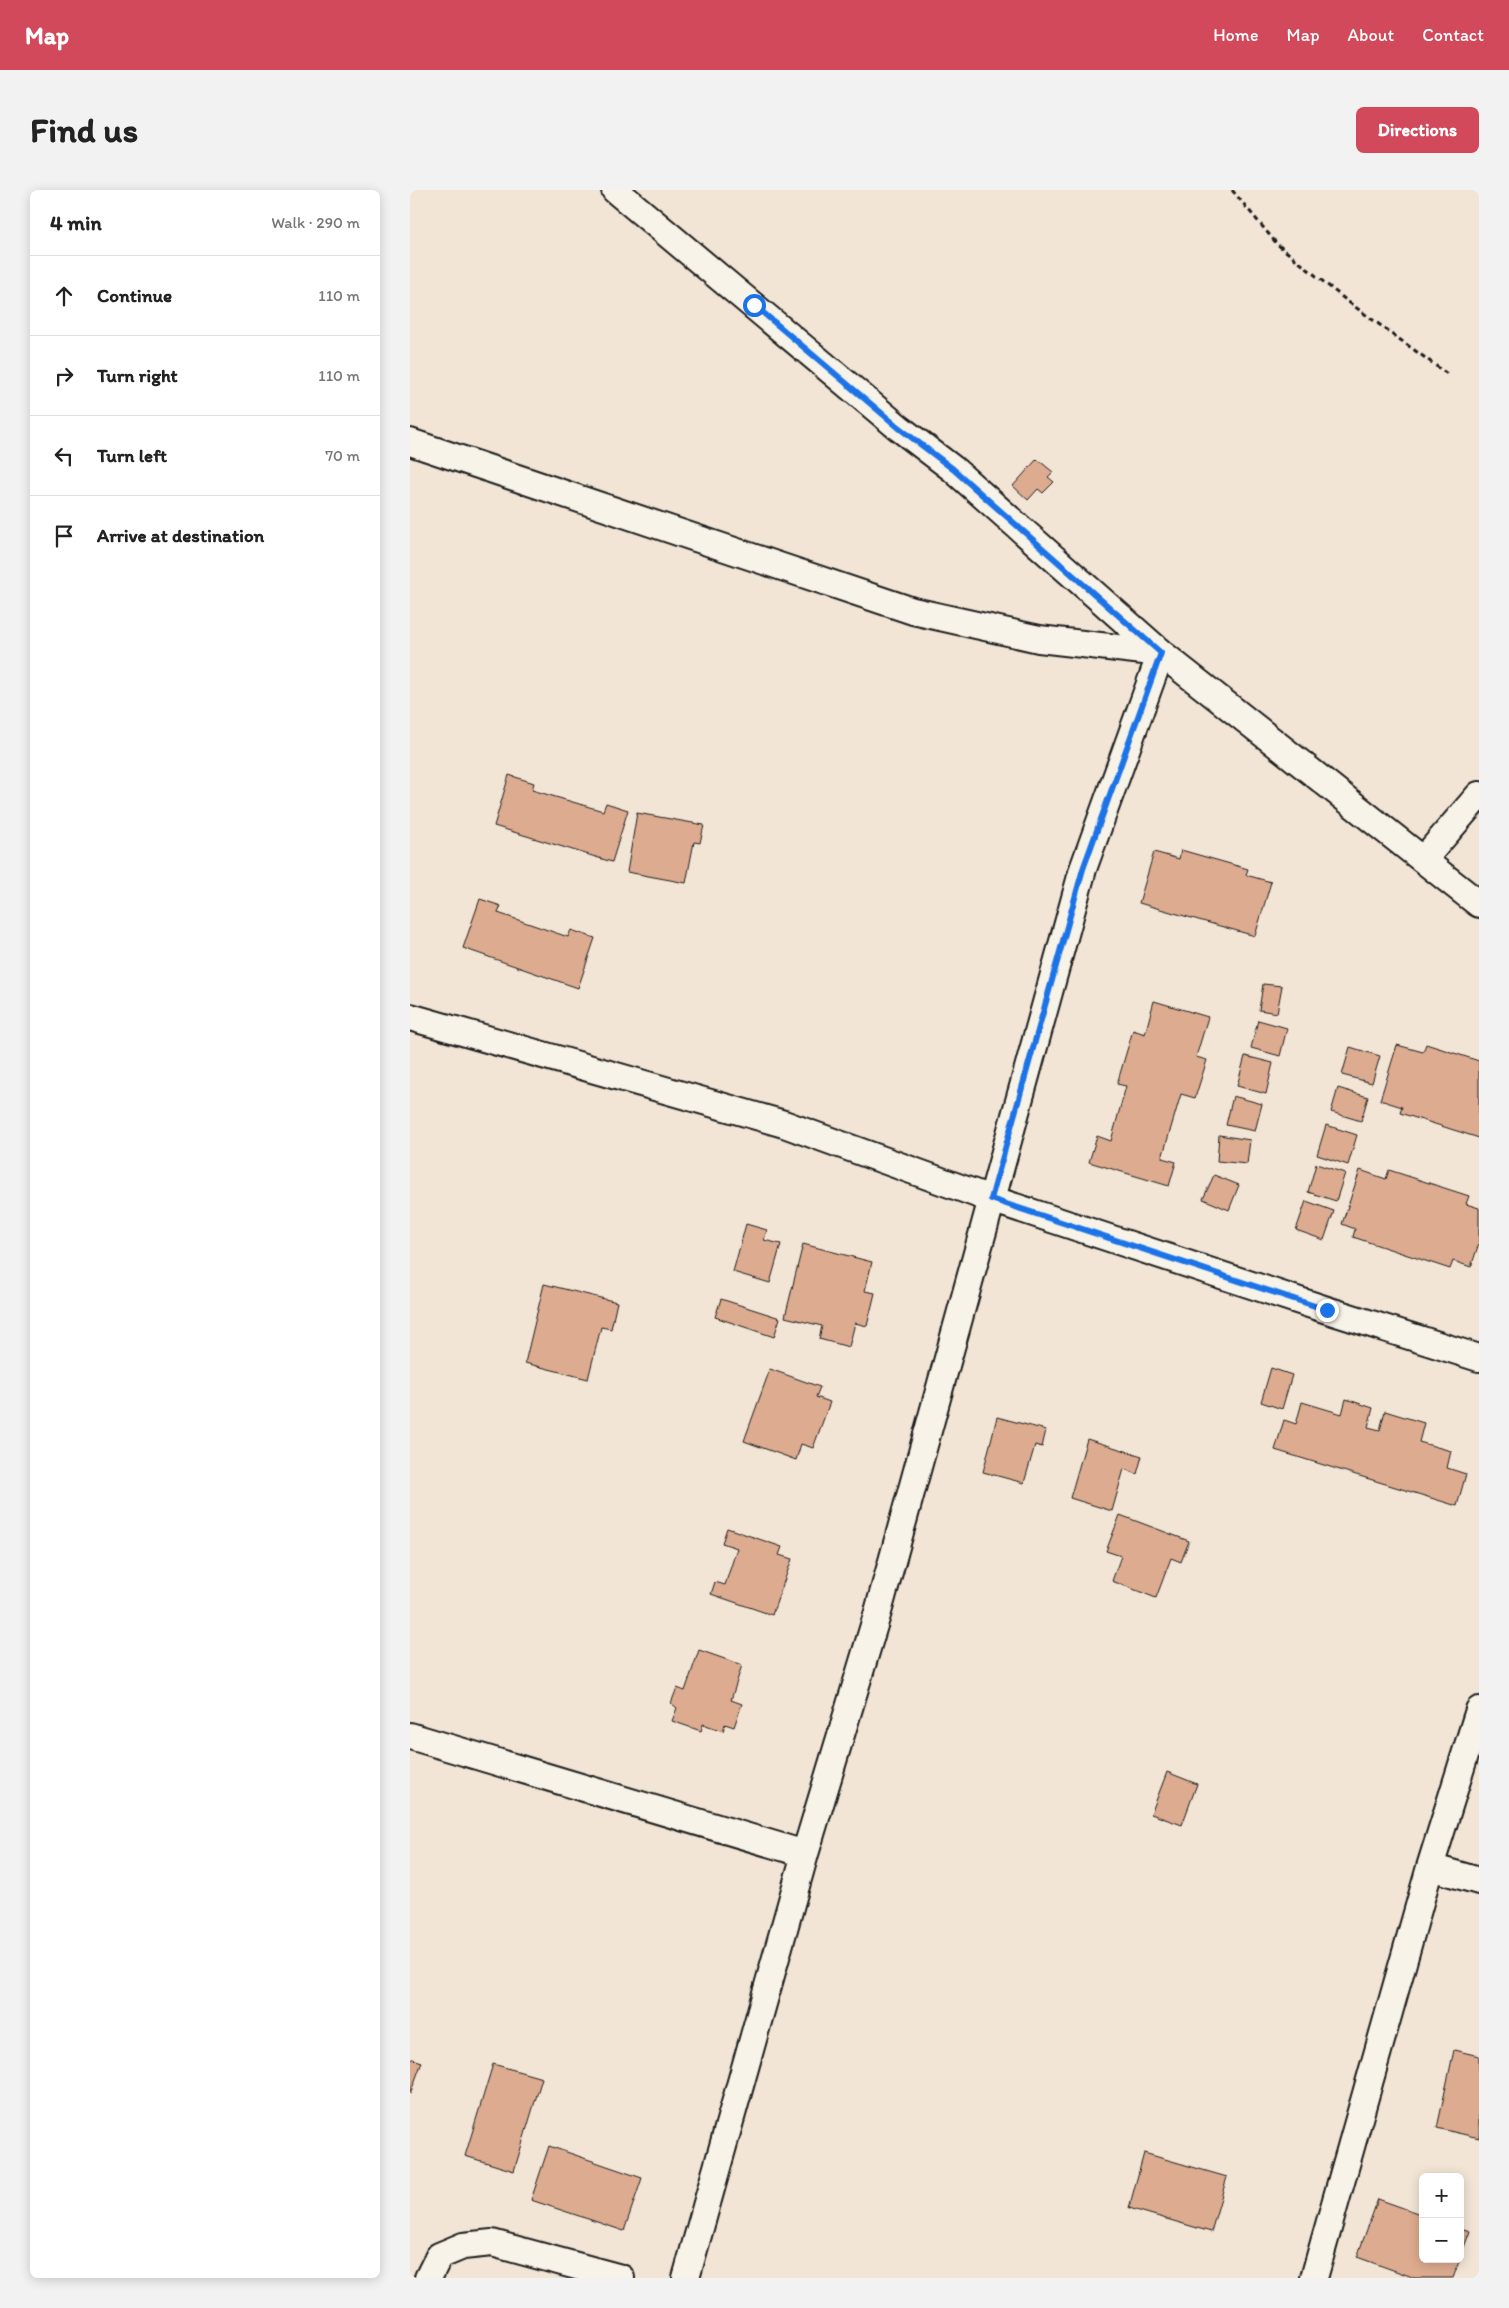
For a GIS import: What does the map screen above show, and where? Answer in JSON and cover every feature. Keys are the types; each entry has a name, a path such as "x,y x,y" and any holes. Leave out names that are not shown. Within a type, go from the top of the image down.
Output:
{"street":[{"path":"614,190 898,427 953,469 1161,653 1479,904"},
{"path":"410,442 913,611 1039,639 1161,653"},
{"path":"686,2278 805,1854 878,1612 1083,869 1161,653"},
{"path":"1423,860 1479,795"},
{"path":"410,1017 784,1124 991,1199 1479,1358"},
{"path":"1314,2278 1430,1867 1479,1710"},
{"path":"410,1736 805,1854"},
{"path":"1430,1867 1479,1881"},
{"path":"428,2278 439,2256 464,2246 492,2243 621,2278"}],"path":[{"path":"1232,190 1277,244 1347,301 1450,376"}],"building":[{"path":"1037,459 1053,472 1048,477 1054,482 1043,493 1038,489 1028,500 1013,486"},
{"path":"509,775 534,783 532,790 603,811 606,803 628,810 612,862 494,826"},
{"path":"637,813 704,825 700,843 694,842 686,883 627,872"},
{"path":"1181,850 1248,869 1246,875 1271,882 1255,936 1139,903 1154,852 1179,859"},
{"path":"480,899 501,906 498,913 568,937 571,930 595,938 578,988 463,948"},
{"path":"1263,984 1282,986 1277,1013 1259,1010"},
{"path":"1154,1001 1208,1017 1196,1057 1207,1060 1195,1098 1181,1094 1162,1158 1176,1162 1169,1186 1089,1162 1097,1136 1111,1141 1126,1086 1117,1084 1133,1030 1145,1034"},
{"path":"1258,1020 1287,1028 1280,1056 1251,1048"},
{"path":"1426,1044 1479,1061 1479,1138 1400,1113 1402,1107 1380,1100 1397,1045 1423,1052"},
{"path":"1350,1047 1380,1056 1372,1083 1342,1075"},
{"path":"1245,1056 1273,1063 1266,1094 1237,1086"},
{"path":"1338,1088 1368,1097 1361,1121 1331,1112"},
{"path":"1233,1096 1262,1104 1255,1131 1226,1125"},
{"path":"1326,1125 1357,1135 1348,1165 1317,1155"},
{"path":"1219,1135 1250,1140 1247,1164 1217,1161"},
{"path":"1316,1164 1345,1173 1336,1201 1308,1192"},
{"path":"1360,1170 1386,1179 1389,1170 1469,1196 1466,1204 1479,1208 1479,1243 1471,1267 1453,1261 1450,1269 1353,1237 1355,1229 1342,1224"},
{"path":"1214,1175 1239,1185 1229,1210 1203,1199"},
{"path":"1306,1201 1334,1211 1324,1240 1296,1230"},
{"path":"746,1224 767,1230 764,1240 781,1244 770,1283 733,1272"},
{"path":"803,1244 872,1262 865,1291 875,1293 867,1326 855,1323 849,1347 819,1339 822,1326 785,1317"},
{"path":"544,1284 617,1302 611,1329 601,1327 588,1379 525,1363"},
{"path":"721,1299 780,1318 774,1337 715,1317"},
{"path":"1271,1368 1292,1375 1282,1409 1261,1402"},
{"path":"770,1369 820,1387 816,1397 830,1402 813,1448 801,1444 796,1460 744,1441"},
{"path":"1346,1399 1373,1408 1368,1427 1380,1430 1385,1411 1424,1423 1419,1442 1451,1451 1447,1468 1466,1474 1457,1506 1275,1450 1284,1420 1296,1424 1302,1402 1342,1414"},
{"path":"997,1417 1046,1430 1042,1447 1035,1445 1024,1483 983,1472"},
{"path":"1087,1439 1142,1456 1137,1474 1124,1469 1112,1511 1070,1498"},
{"path":"1120,1515 1189,1541 1181,1562 1171,1558 1156,1598 1112,1581 1121,1556 1106,1551"},
{"path":"727,1528 782,1547 779,1555 792,1559 772,1615 711,1594 715,1582 725,1585 737,1548 722,1543"},
{"path":"699,1650 742,1665 731,1700 742,1704 734,1727 725,1724 723,1731 703,1724 701,1731 672,1721 677,1708 671,1703 677,1688 685,1691"},
{"path":"1167,1772 1197,1784 1182,1825 1151,1814"},
{"path":"1454,2050 1479,2056 1479,2138 1437,2128"},
{"path":"410,2058 422,2062 410,2094"},
{"path":"493,2064 542,2078 514,2171 465,2156"},
{"path":"549,2146 642,2178 624,2231 531,2200"},
{"path":"1144,2153 1227,2177 1211,2232 1129,2208"},
{"path":"1378,2199 1419,2214 1419,2263 1459,2263 1453,2278 1415,2278 1357,2257"},
{"path":"1464,2229 1470,2231 1464,2247"}],"route":[{"path":"754,305 898,427 953,469 1161,653 1083,869 991,1199 1327,1310"}]}
